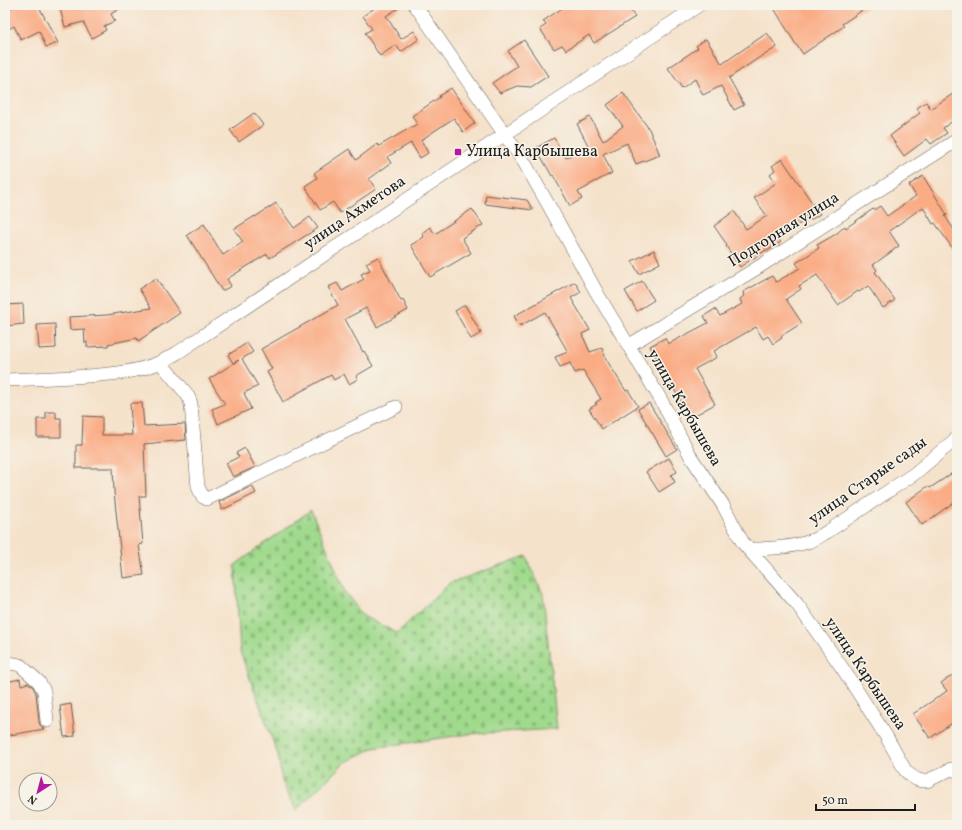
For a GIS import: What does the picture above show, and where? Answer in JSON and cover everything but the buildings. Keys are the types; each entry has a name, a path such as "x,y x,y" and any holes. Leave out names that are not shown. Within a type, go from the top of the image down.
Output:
{"street":[{"name":"улица Карбышева","path":"415,5 524,162 597,293 661,400 691,457 723,505 739,536 748,549 796,604 844,668 910,775 916,779 927,781 955,769"},
{"name":"улица Ахметова","path":"5,380 58,378 126,372 160,362 177,353 699,5"},
{"name":"Подгорная улица","path":"628,346 754,270 957,140"},
{"path":"160,362 189,398 192,412 198,487 202,496 207,499 396,406"},
{"name":"улица Старые сады","path":"748,549 787,546 813,540 914,474 957,438"},
{"path":"5,662 20,665 39,682 44,692 48,721"}],"green space":[{"path":"311,510 345,592 363,616 397,633 450,583 526,556 543,594 557,729 469,734 373,748 344,763 296,810 282,781 278,755 240,651 235,565"}],"place":[{"name":"Улица Карбышева","path":"458,152"}]}
